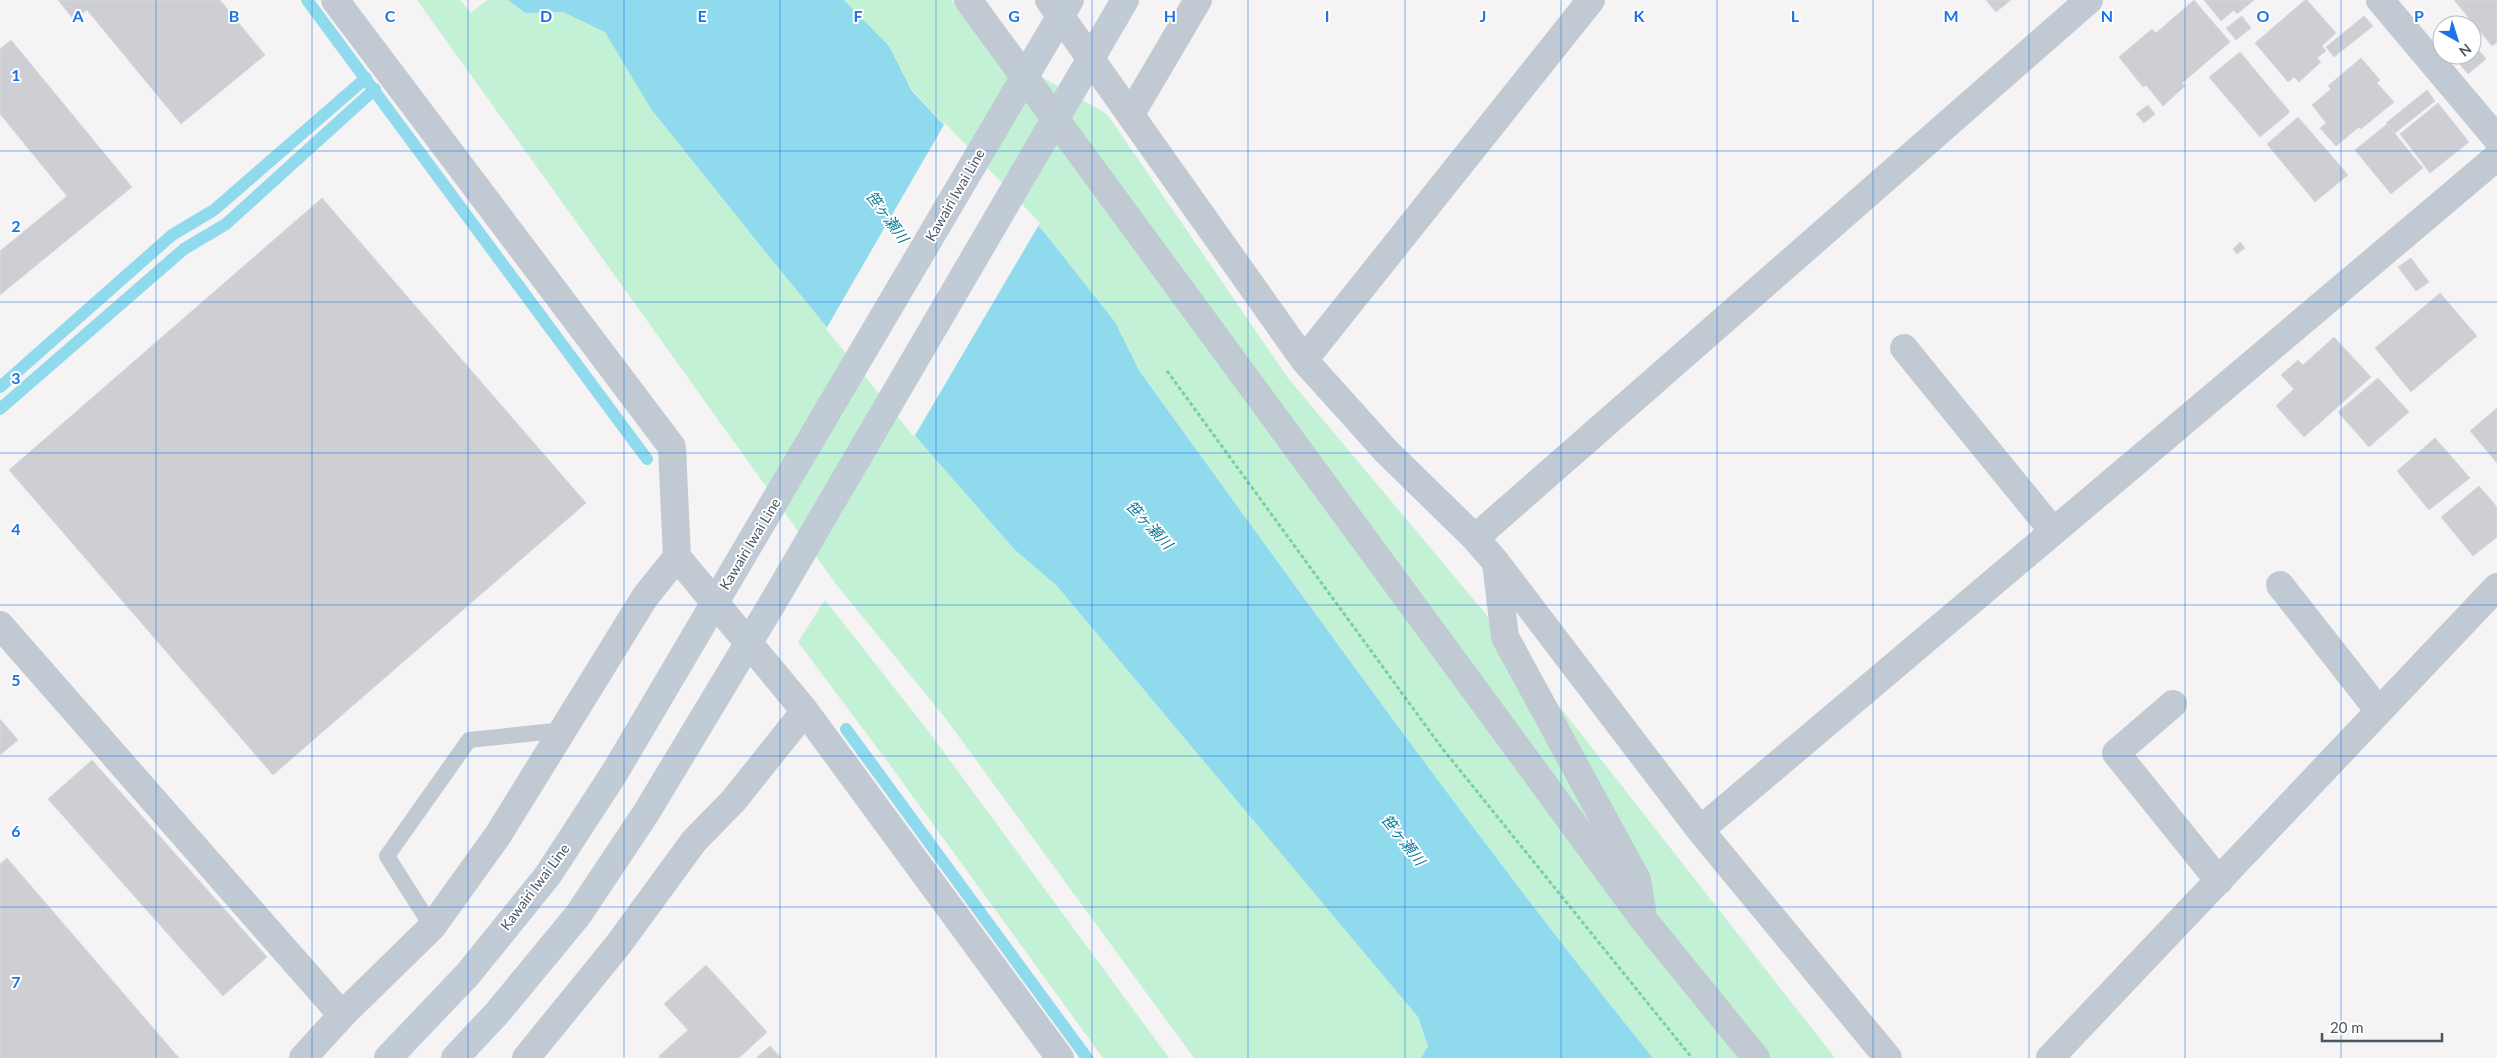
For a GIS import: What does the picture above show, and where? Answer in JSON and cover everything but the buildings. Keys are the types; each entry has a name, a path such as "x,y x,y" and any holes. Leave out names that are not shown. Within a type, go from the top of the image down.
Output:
{"main road":[{"name":"Kawairi Iwai Line","path":"388,1058 468,974 548,875 615,772 1070,0"},
{"path":"455,1058 498,1012 578,915 646,813 775,599 1125,0"}],"street":[{"path":"335,0 672,448 677,558 805,711 1060,1058"},
{"path":"968,0 1643,919 1756,1058"},
{"path":"1049,0 1304,360 1386,451 1475,538 1495,561 1700,830 1888,1058"},
{"path":"1131,114 1198,0"},
{"path":"1304,360 1591,0"},
{"path":"1475,538 2089,0"},
{"path":"2380,0 2497,139"},
{"path":"1700,830 2497,157"},
{"path":"1904,348 2053,531"},
{"path":"303,1058 342,1015 432,927 498,835 645,597 677,558"},
{"path":"1495,561 1505,636 1637,880 1643,919"},
{"path":"2280,585 2380,711"},
{"path":"2050,1058 2497,587"},
{"path":"0,625 342,1015"},
{"path":"2173,704 2116,753 2219,880"},
{"path":"526,1058 618,945 694,841 734,800 805,711"}],"lane":[{"path":"432,927 387,856 469,740 564,730"}],"path":[{"path":"1167,372 1442,748 1692,1058"}],"green space":[{"path":"417,0 460,0 471,13 487,0 508,0 525,13 563,12 605,31 651,109 923,445 1014,549 1057,586 1418,1017 1428,1046 1421,1058 1194,1058 946,719 836,584"},
{"path":"844,0 952,0 985,45 1107,114 1288,378 1505,637 1835,1058 1653,1058 1521,890 1329,632 1140,372 1115,322 1044,232 912,90 889,46"},
{"path":"825,600 929,732 1169,1058 1103,1058 798,642"}],"water":[{"name":"笹ヶ瀬川","path":"508,0 844,0 889,46 912,91 1044,232 1115,322 1140,372 1329,632 1521,890 1653,1058 1421,1058 1428,1046 1418,1017 1057,586 1014,549 923,445 651,109 605,32 563,12 525,13"}],"pier":[{"path":"945,123 1040,223 914,437 826,329"}],"waterway":[{"path":"307,0 647,459"},
{"path":"0,387 172,235 214,210 366,78"},
{"path":"0,409 184,249 226,224 375,89"},
{"path":"846,729 1087,1058"}]}
